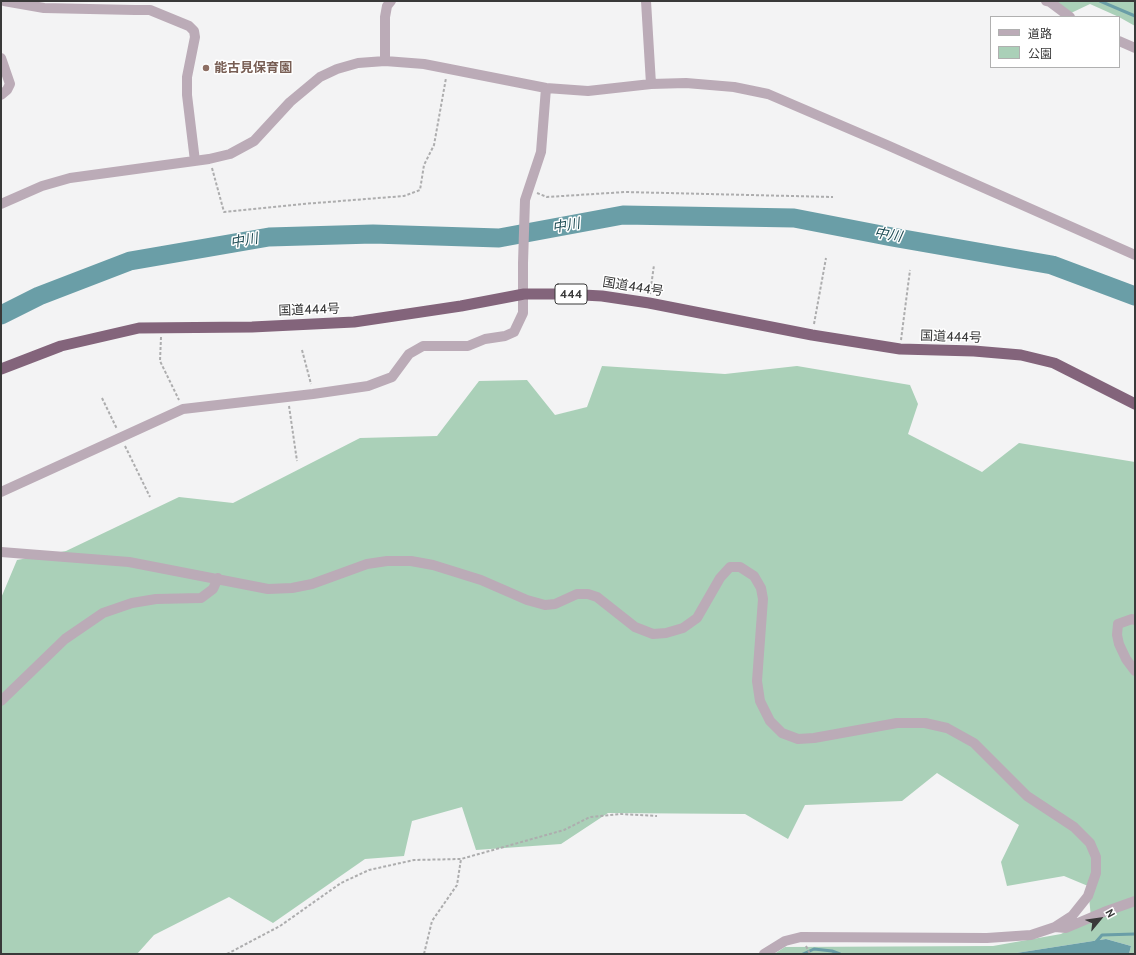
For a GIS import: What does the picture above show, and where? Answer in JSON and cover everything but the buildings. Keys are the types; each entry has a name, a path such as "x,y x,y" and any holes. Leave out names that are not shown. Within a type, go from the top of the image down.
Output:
{"highway":[{"name":"国道444号","path":"1,369 61,346 139,328 252,327 354,322 461,306 524,294 602,296 649,303 812,335 900,349 974,350 1028,357 1054,363 1135,404"}],"street":[{"path":"4,1 44,8 150,10 189,26 194,31 195,37 187,77 187,95 195,161"},
{"path":"385,61 385,17 387,6 391,1"},
{"path":"646,1 651,84"},
{"path":"1046,1 1050,2 1069,16"},
{"path":"1120,41 1135,48"},
{"path":"1,58 10,84 7,90 1,95"},
{"path":"1,204 42,186 70,178 210,159 230,154 254,141 290,102 320,77 337,69 358,63 385,61 424,64 448,68 546,88 588,91 651,84 686,83 734,87 768,94 1135,254"},
{"path":"1,492 183,409 368,386 392,377 409,354 423,346 468,346 485,339 505,336 514,332 524,313 523,263 527,196 541,152 546,88"},
{"path":"1,552 129,562 218,578 268,589 292,588 312,584 367,564 387,561 411,561 433,565 481,580 527,600 545,605 555,604 577,594 588,594 597,597 635,627 653,634 666,633 683,628 697,618 720,578 730,567 740,567 754,576 761,588 763,599 757,681 760,701 770,721 782,733 798,739 814,738 897,724 925,723 947,728 974,743 1027,796 1074,827 1090,843 1096,857 1096,873 1088,896 1072,916 1055,927 1031,935 987,938 801,937 785,941 764,954"},
{"path":"1,701 65,639 103,613 132,603 156,599 201,598 213,589 218,578"},
{"path":"1135,620 1132,619 1118,624 1117,635 1119,644 1126,659 1135,671"},
{"path":"1055,927 1066,928 1135,901"}],"path":[{"path":"210,159 224,212 404,196 420,190 424,165 434,145 448,68"},
{"path":"527,196 548,197 625,192 833,197"},
{"path":"812,335 826,258"},
{"path":"649,303 654,265"},
{"path":"900,349 910,270"},
{"path":"161,328 160,361 183,409"},
{"path":"302,350 313,394"},
{"path":"287,397 298,461"},
{"path":"227,954 280,926 341,883 369,870 414,860 461,860 564,830 590,817 621,814 657,816"},
{"path":"424,954 432,921 457,885 461,860"},
{"path":"807,948 810,954"}],"green space":[{"path":"1053,1 1135,1 1135,26 1120,18 1120,16 1090,4 1071,13"},
{"path":"602,366 725,374 797,366 910,385 918,404 908,434 982,472 1019,443 1135,462 1135,954 1129,954 1131,946 1106,939 1010,954 774,954 785,947 993,946 1061,934 1091,918 1088,886 1064,876 1007,886 1001,862 1019,825 937,773 902,801 805,805 788,839 745,814 608,813 561,844 476,850 462,807 412,821 404,856 365,859 273,923 229,897 154,935 137,954 1,954 1,598 17,560 66,551 179,497 233,503 360,438 437,436 479,381 527,380 555,415 587,407"}],"water":[{"path":"1106,939 1131,946 1129,954 1010,954"}],"waterway":[{"path":"1100,1 1135,16"},
{"name":"中川","path":"1,315 39,296 130,261 269,237 373,234 499,238 623,215 794,218 1052,265 1135,296"},
{"path":"1095,943 1102,935 1135,934"},
{"path":"803,954 814,949 832,951 840,954"}],"place":[{"name":"能古見保育園","path":"206,68"}]}
